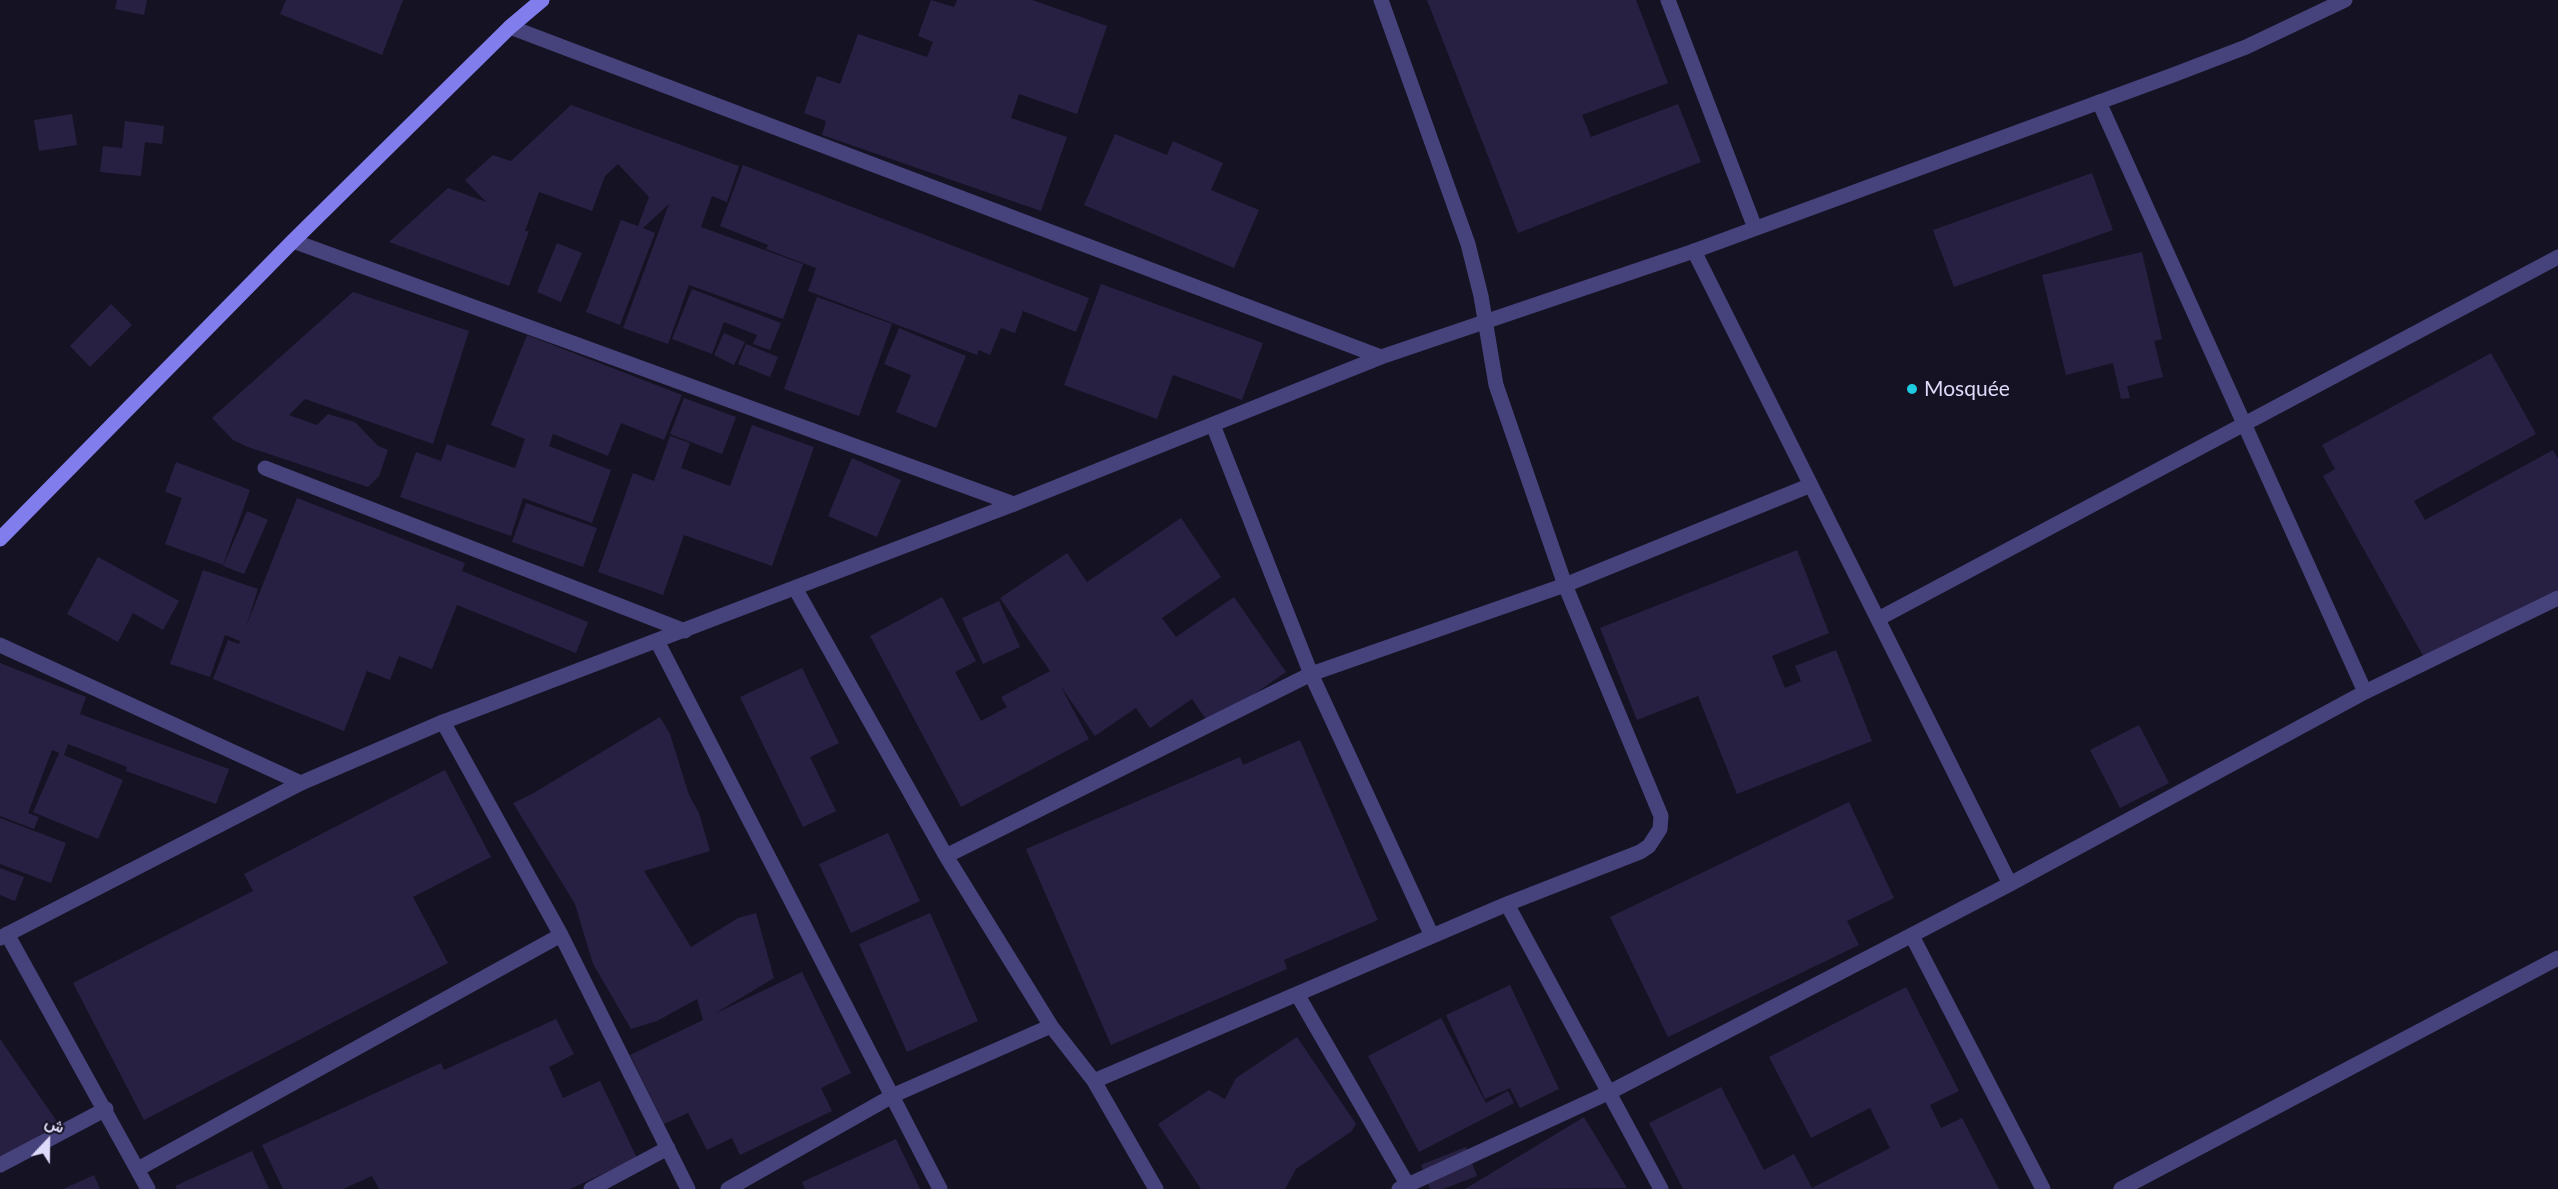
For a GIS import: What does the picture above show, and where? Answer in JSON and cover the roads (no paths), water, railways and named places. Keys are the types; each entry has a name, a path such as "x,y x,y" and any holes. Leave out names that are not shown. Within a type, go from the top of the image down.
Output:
{"main road":[{"path":"0,539 294,241 510,27 542,0"}],"street":[{"path":"1094,1081 1507,904 1640,852 1649,846 1660,829 1661,816 1565,585 1496,385 1468,244 1382,0"},
{"path":"1668,0 1755,228"},
{"path":"148,1189 106,1109 4,936 301,783 443,722 1014,504 1380,357 1694,251 2246,47 2344,0"},
{"path":"510,27 1380,357"},
{"path":"2099,102 2366,692"},
{"path":"294,241 1014,504"},
{"path":"1694,251 2010,884"},
{"path":"1878,619 2558,257"},
{"path":"1213,425 1311,674 1432,936"},
{"path":"265,468 685,631"},
{"path":"946,856 1311,674 1565,585 1811,485"},
{"path":"795,588 946,856 1051,1026 1094,1081 1156,1189"},
{"path":"1297,994 1405,1187 1610,1092 1912,936 2366,692 2558,598"},
{"path":"657,641 894,1095 940,1189"},
{"path":"0,645 301,783"},
{"path":"443,722 561,935 688,1189"},
{"path":"1507,904 1661,1189"},
{"path":"138,1169 561,935"},
{"path":"1912,936 2043,1189"},
{"path":"2121,1189 2558,958"},
{"path":"728,1189 894,1095 1051,1026"},
{"path":"0,1165 106,1109"},
{"path":"591,1189 668,1148"}],"place":[{"name":"Mosquée","path":"1912,389"}]}
